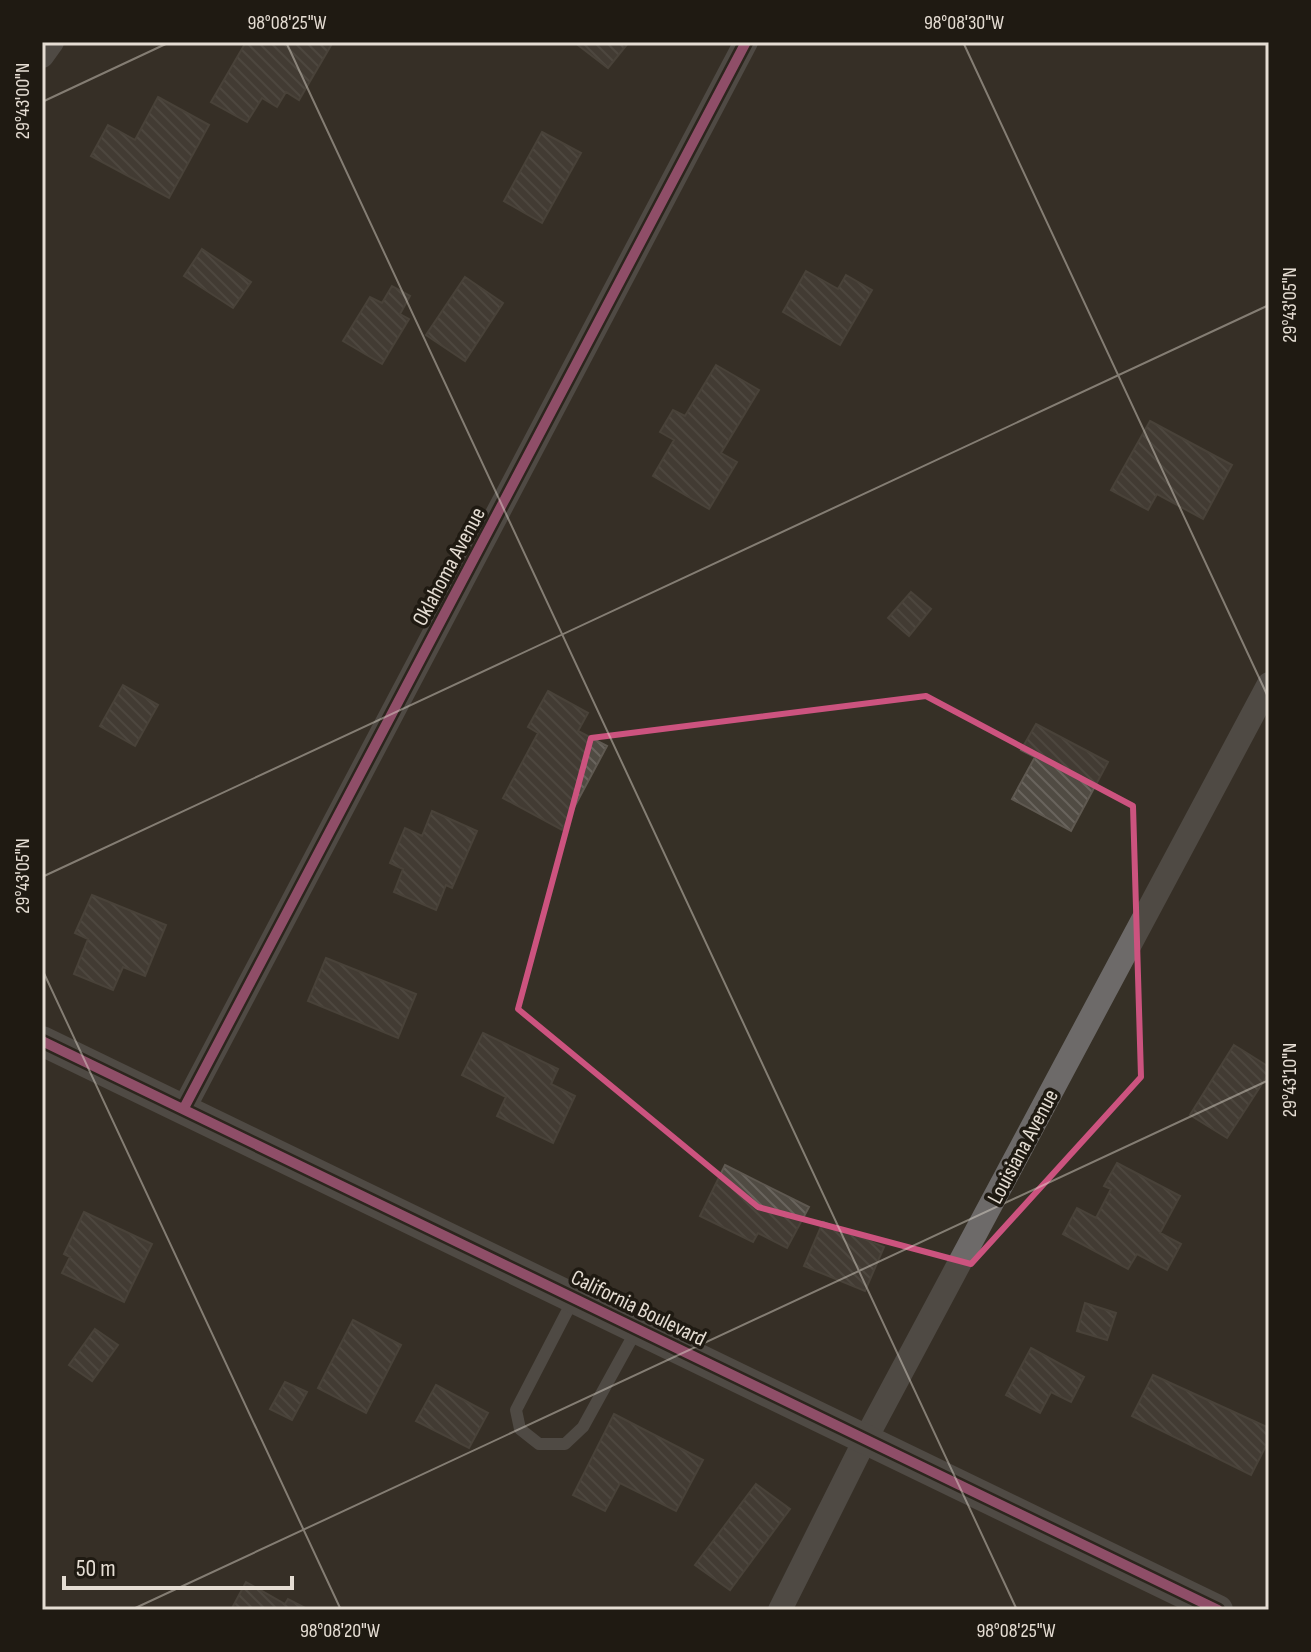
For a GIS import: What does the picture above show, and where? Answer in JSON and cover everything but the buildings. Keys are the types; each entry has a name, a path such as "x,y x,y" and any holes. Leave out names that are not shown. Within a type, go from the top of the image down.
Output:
{"street":[{"path":"42,56 52,42"},
{"name":"Oklahoma Avenue","path":"184,1108 746,42"},
{"name":"Louisiana Avenue","path":"780,1610 865,1440 1269,684"},
{"name":"California Boulevard","path":"42,1041 1218,1610"}],"lane":[{"path":"574,1298 516,1410 520,1429 539,1444 565,1444 583,1427 637,1329"}],"highlighted area":[{"path":"926,696 1133,806 1141,1077 971,1264 758,1207 518,1009 591,738"}],"cycle path":[{"path":"184,1108 746,42"},
{"path":"42,1041 1218,1610"}]}
